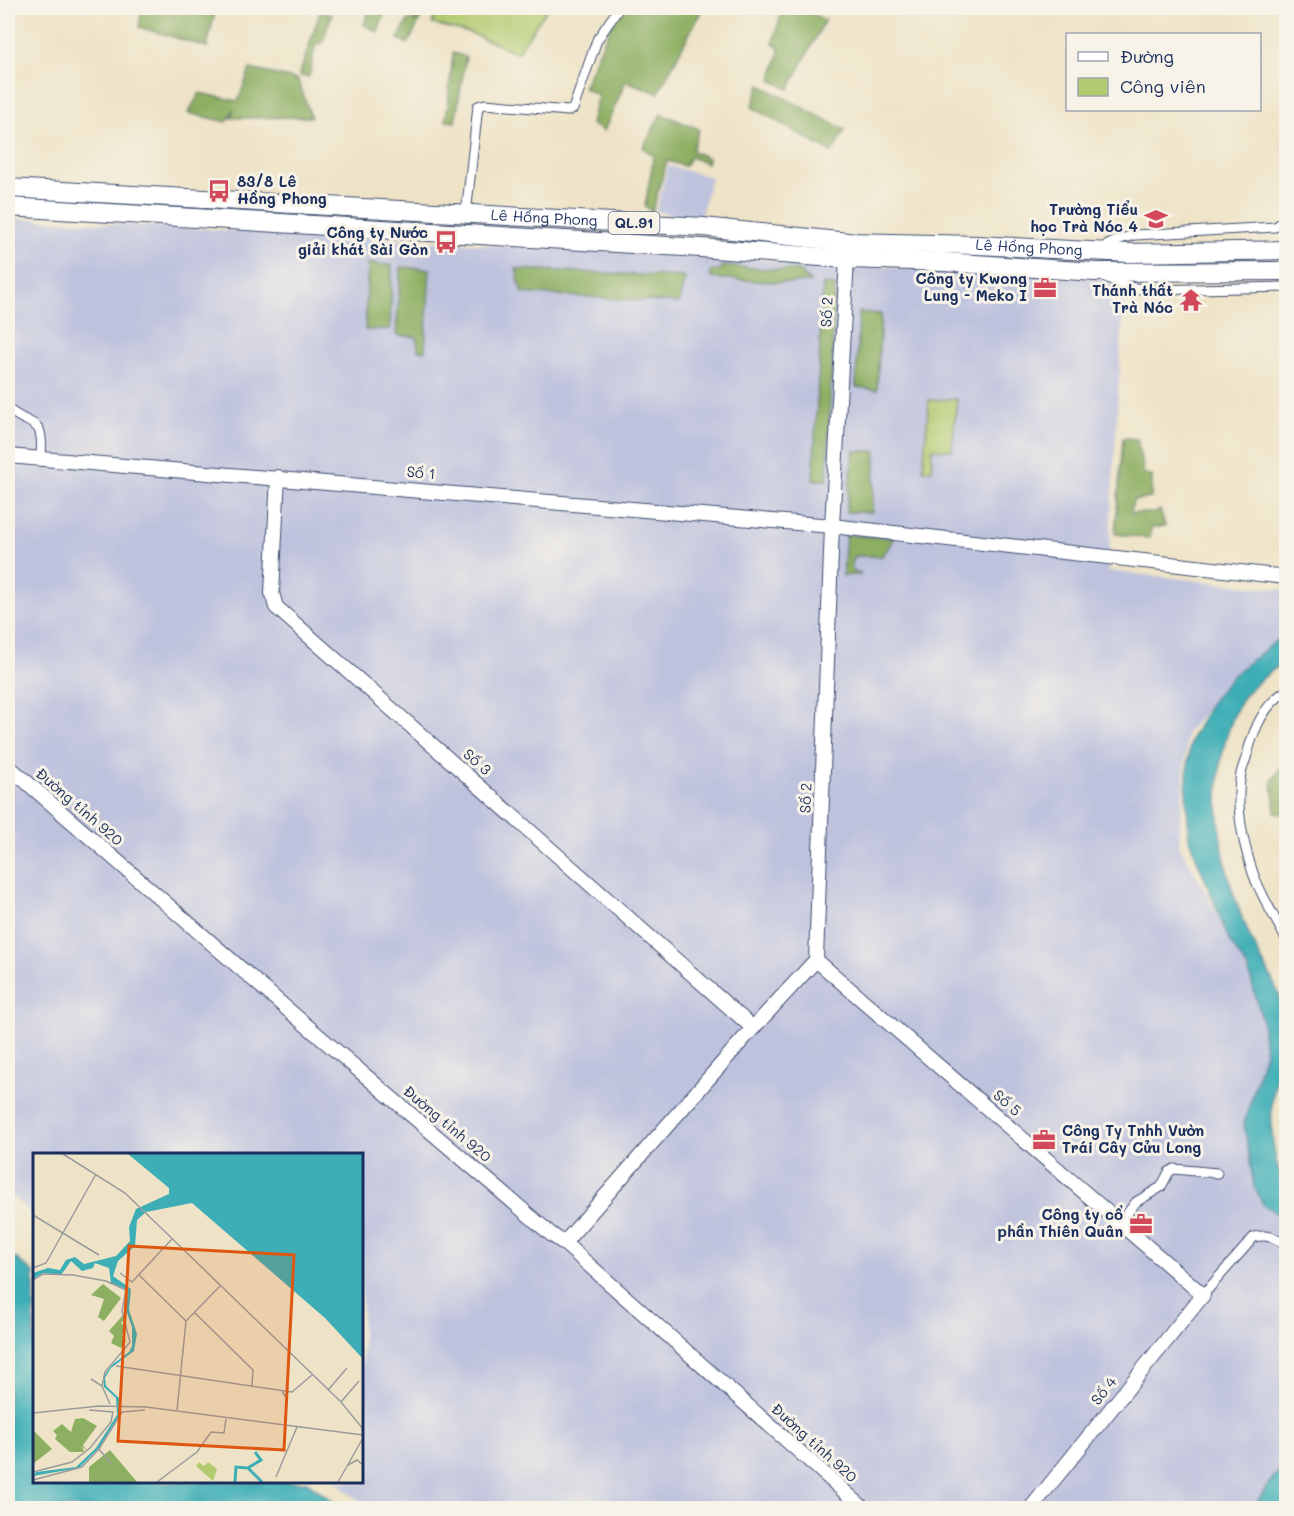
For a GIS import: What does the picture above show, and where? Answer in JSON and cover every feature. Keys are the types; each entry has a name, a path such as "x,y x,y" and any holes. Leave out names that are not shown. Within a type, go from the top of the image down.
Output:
{"highway":[{"name":"Lê Hồng Phong","path":"8,188 703,227 847,250 944,262 1095,272 1287,271"},
{"name":"Lê Hồng Phong","path":"8,207 689,247 847,250 978,245 1129,253 1287,250"}],"street":[{"path":"466,214 478,106 485,104 568,111 573,109 597,40 619,8"},
{"path":"8,207 8,219"},
{"path":"1098,252 1120,239 1135,235 1275,227 1287,215"},
{"name":"Số 2","path":"816,960 832,526 847,250"},
{"path":"1095,272 1129,287 1147,290 1287,287"},
{"path":"8,409 37,427 41,433 41,458"},
{"name":"Số 1","path":"8,456 278,477 832,526 1287,577"},
{"name":"Số 3","path":"278,477 272,593 276,607 753,1028"},
{"path":"1287,691 1276,698 1266,709 1256,727 1241,773 1240,794 1243,834 1253,874 1287,939"},
{"name":"Đường tỉnh 920","path":"8,766 293,1014 564,1243 863,1509"},
{"path":"564,1243 753,1028 816,960"},
{"name":"Số 5","path":"816,960 1203,1295"},
{"path":"1120,1223 1136,1202 1161,1187 1169,1172 1174,1169 1217,1173"},
{"path":"1203,1295 1254,1238 1265,1235 1274,1236 1287,1245"},
{"name":"Số 4","path":"1031,1509 1203,1295"}],"shaded area":[{"path":"668,166 711,177 699,223 656,211"},
{"path":"8,218 1125,280 1108,571 1286,590 1286,633 1232,676 1187,733 1179,845 1245,964 1262,1019 1265,1052 1244,1124 1254,1186 1278,1216 1286,1220 1286,1508 368,1508 337,1483 363,1483 363,1153 33,1153 33,1215 8,1192"}],"green space":[{"path":"142,8 216,8 207,47 139,27"},
{"path":"417,8 431,8 422,16 408,44 398,39 408,20 416,22 412,15"},
{"path":"437,8 480,8 478,15 481,8 548,8 517,53 470,33 432,24"},
{"path":"624,8 703,8 658,93 626,81 604,131 591,124 598,95 583,88 613,21"},
{"path":"783,8 801,8 825,20 789,89 771,80 779,54 778,46 773,43"},
{"path":"370,9 385,11 378,32 364,25"},
{"path":"320,12 332,14 322,44 316,43 309,77 299,76"},
{"path":"453,53 466,57 455,122 446,121"},
{"path":"250,69 298,80 311,117 231,118 234,109 227,122 188,113 200,93 238,101"},
{"path":"760,85 845,130 832,153 752,107"},
{"path":"661,114 699,129 692,151 708,158 707,163 690,157 685,166 667,161 652,212 645,206 654,156 643,148"},
{"path":"368,264 392,265 390,329 365,330"},
{"path":"723,266 800,271 810,282 790,283 711,278 710,271 720,270"},
{"path":"401,267 430,269 425,351 418,350 417,337 396,335"},
{"path":"516,269 685,277 679,303 522,293"},
{"path":"823,284 835,286 827,480 813,480"},
{"path":"859,312 881,314 877,390 856,387"},
{"path":"957,399 952,450 932,449 932,470 923,470 929,400"},
{"path":"1123,438 1137,439 1143,473 1152,476 1151,498 1133,500 1131,513 1155,513 1160,510 1165,526 1151,528 1150,538 1115,534"},
{"path":"854,451 876,451 872,512 846,512"},
{"path":"846,535 893,538 882,556 853,556 851,570 862,574 843,576"},
{"path":"1286,758 1286,815 1275,812 1272,781"}],"water":[{"path":"1286,633 1286,660 1246,694 1230,727 1222,756 1219,816 1228,876 1237,905 1280,996 1286,1019 1286,1041 1273,1093 1272,1122 1276,1159 1287,1187 1286,1220 1263,1204 1254,1186 1244,1124 1265,1052 1262,1019 1248,969 1229,940 1189,839 1186,791 1192,737 1210,704 1232,676"},
{"path":"8,1252 33,1272 33,1483 308,1483 342,1508 8,1508"},
{"path":"1286,1464 1286,1508 1253,1508 1273,1478"}],"place":[{"name":"83/8 Lê Hồng Phong","path":"219,191"},
{"name":"Trường Tiểu học Trà Nóc 4","path":"1156,219"},
{"name":"Công ty Nước giải khát Sài Gòn","path":"446,242"},
{"name":"Công ty Kwong Lung - Meko I","path":"1045,288"},
{"name":"Thánh thất Trà Nóc","path":"1191,300"},
{"name":"Công Ty Tnhh Vườn Trái Cây Cửu Long","path":"1044,1140"},
{"name":"Công ty cổ phần Thiên Quân","path":"1141,1224"}]}
